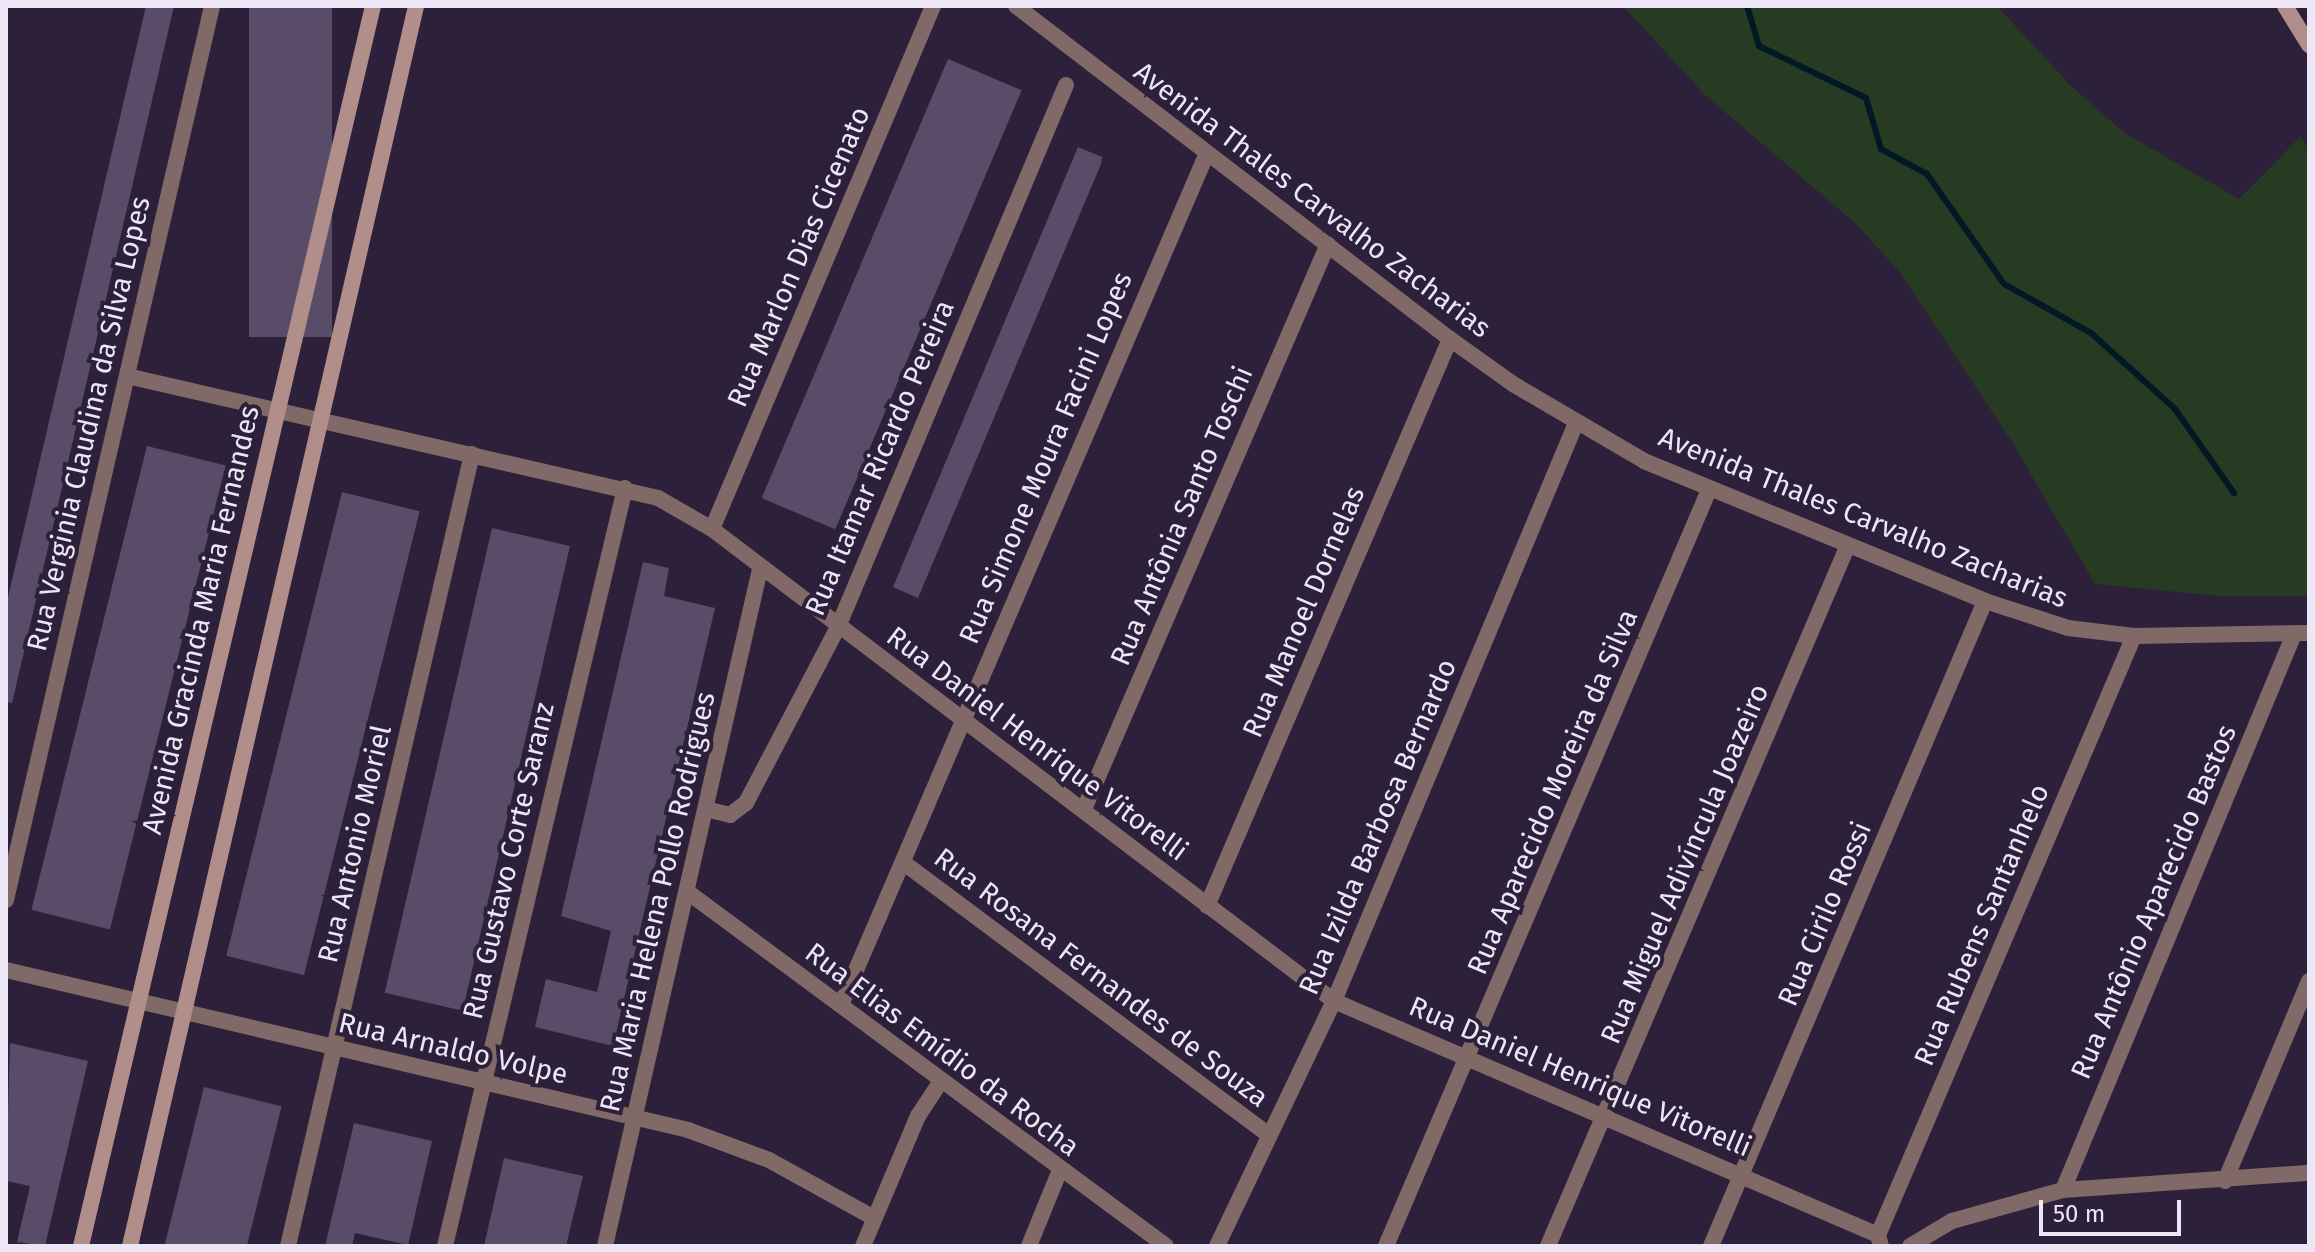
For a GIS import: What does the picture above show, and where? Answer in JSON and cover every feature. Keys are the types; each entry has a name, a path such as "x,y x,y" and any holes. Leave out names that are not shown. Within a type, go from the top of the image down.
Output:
{"street":[{"name":"Rua Verginia Claudina da Silva Lopes","path":"6,900 212,6"},
{"name":"Avenida Gracinda Maria Fernandes","path":"81,1246 373,6"},
{"path":"130,1246 324,418 416,6"},
{"name":"Rua Marlon Dias Cicenato","path":"712,529 933,6"},
{"name":"Avenida Thales Carvalho Zacharias","path":"1016,6 1450,339 1576,423 1709,490 1985,601 2068,628 2134,636 2302,634"},
{"path":"2285,6 2309,45"},
{"name":"Rua Itamar Ricardo Pereira","path":"706,809 730,815 746,803 838,627 1066,85"},
{"name":"Rua Simone Moura Facini Lopes","path":"841,1005 1207,153"},
{"name":"Rua Antônia Santo Toschi","path":"1084,809 1328,244"},
{"name":"Rua Manoel Dornelas","path":"1207,906 1450,339"},
{"name":"Rua Daniel Henrique Vitorelli","path":"127,376 278,407 658,498 712,529 760,569 1084,809 1334,1001 1607,1115 1880,1240"},
{"name":"Rua Izilda Barbosa Bernardo","path":"1217,1246 1267,1134 1334,1001 1576,423"},
{"name":"Rua Antonio Moriel","path":"288,1246 472,454"},
{"name":"Rua Gustavo Corte Saranz","path":"445,1246 625,488"},
{"name":"Rua Aparecido Moreira da Silva","path":"1386,1246 1470,1057 1709,490"},
{"name":"Rua Miguel Adivíncula Joazeiro","path":"1548,1246 1607,1115 1848,545"},
{"name":"Rua Maria Helena Pollo Rodrigues","path":"605,1246 689,893 760,569"},
{"name":"Rua Cirilo Rossi","path":"1711,1246 1985,601"},
{"name":"Rua Antônio Aparecido Bastos","path":"2063,1190 2302,634"},
{"name":"Rua Rubens Santanhelo","path":"1880,1240 2134,636"},
{"name":"Rua Rosana Fernandes de Souza","path":"904,863 1267,1134"},
{"name":"Rua Elias Emídio da Rocha","path":"689,893 1166,1246"},
{"name":"Rua Arnaldo Volpe","path":"6,970 482,1085 635,1116 732,1144 874,1218"},
{"path":"2225,1181 2309,981"},
{"path":"863,1246 918,1116 941,1081"},
{"path":"1029,1246 1060,1170"},
{"path":"1910,1246 1966,1216 2063,1190 2309,1173"}],"green space":[{"path":"1623,6 1997,6 2072,87 2126,134 2239,199 2301,136 2309,151 2309,596 2219,596 2095,584 2012,442 1899,271 1855,223 1705,95"}],"building":[{"path":"146,6 174,6 12,703 6,702 6,606"},
{"path":"249,6 332,6 332,337 249,337"},
{"path":"948,59 1022,90 835,529 762,498"},
{"path":"1078,147 1102,157 1101,164 918,598 893,587"},
{"path":"147,446 226,466 110,929 31,910"},
{"path":"342,492 420,511 304,975 226,956"},
{"path":"492,528 570,546 463,1011 385,993"},
{"path":"643,562 669,568 664,596 715,608 613,1046 535,1027 546,979 597,992 611,931 561,916"},
{"path":"10,1043 88,1061 45,1246 17,1242 30,1186 6,1181"},
{"path":"204,1087 282,1106 247,1246 165,1245"},
{"path":"354,1123 432,1141 408,1245 355,1233 352,1246 325,1246"},
{"path":"504,1158 583,1176 566,1246 484,1246"}],"waterway":[{"path":"1747,6 1759,46 1866,98 1881,149 1927,174 2004,284 2091,333 2175,409 2234,493"}]}
